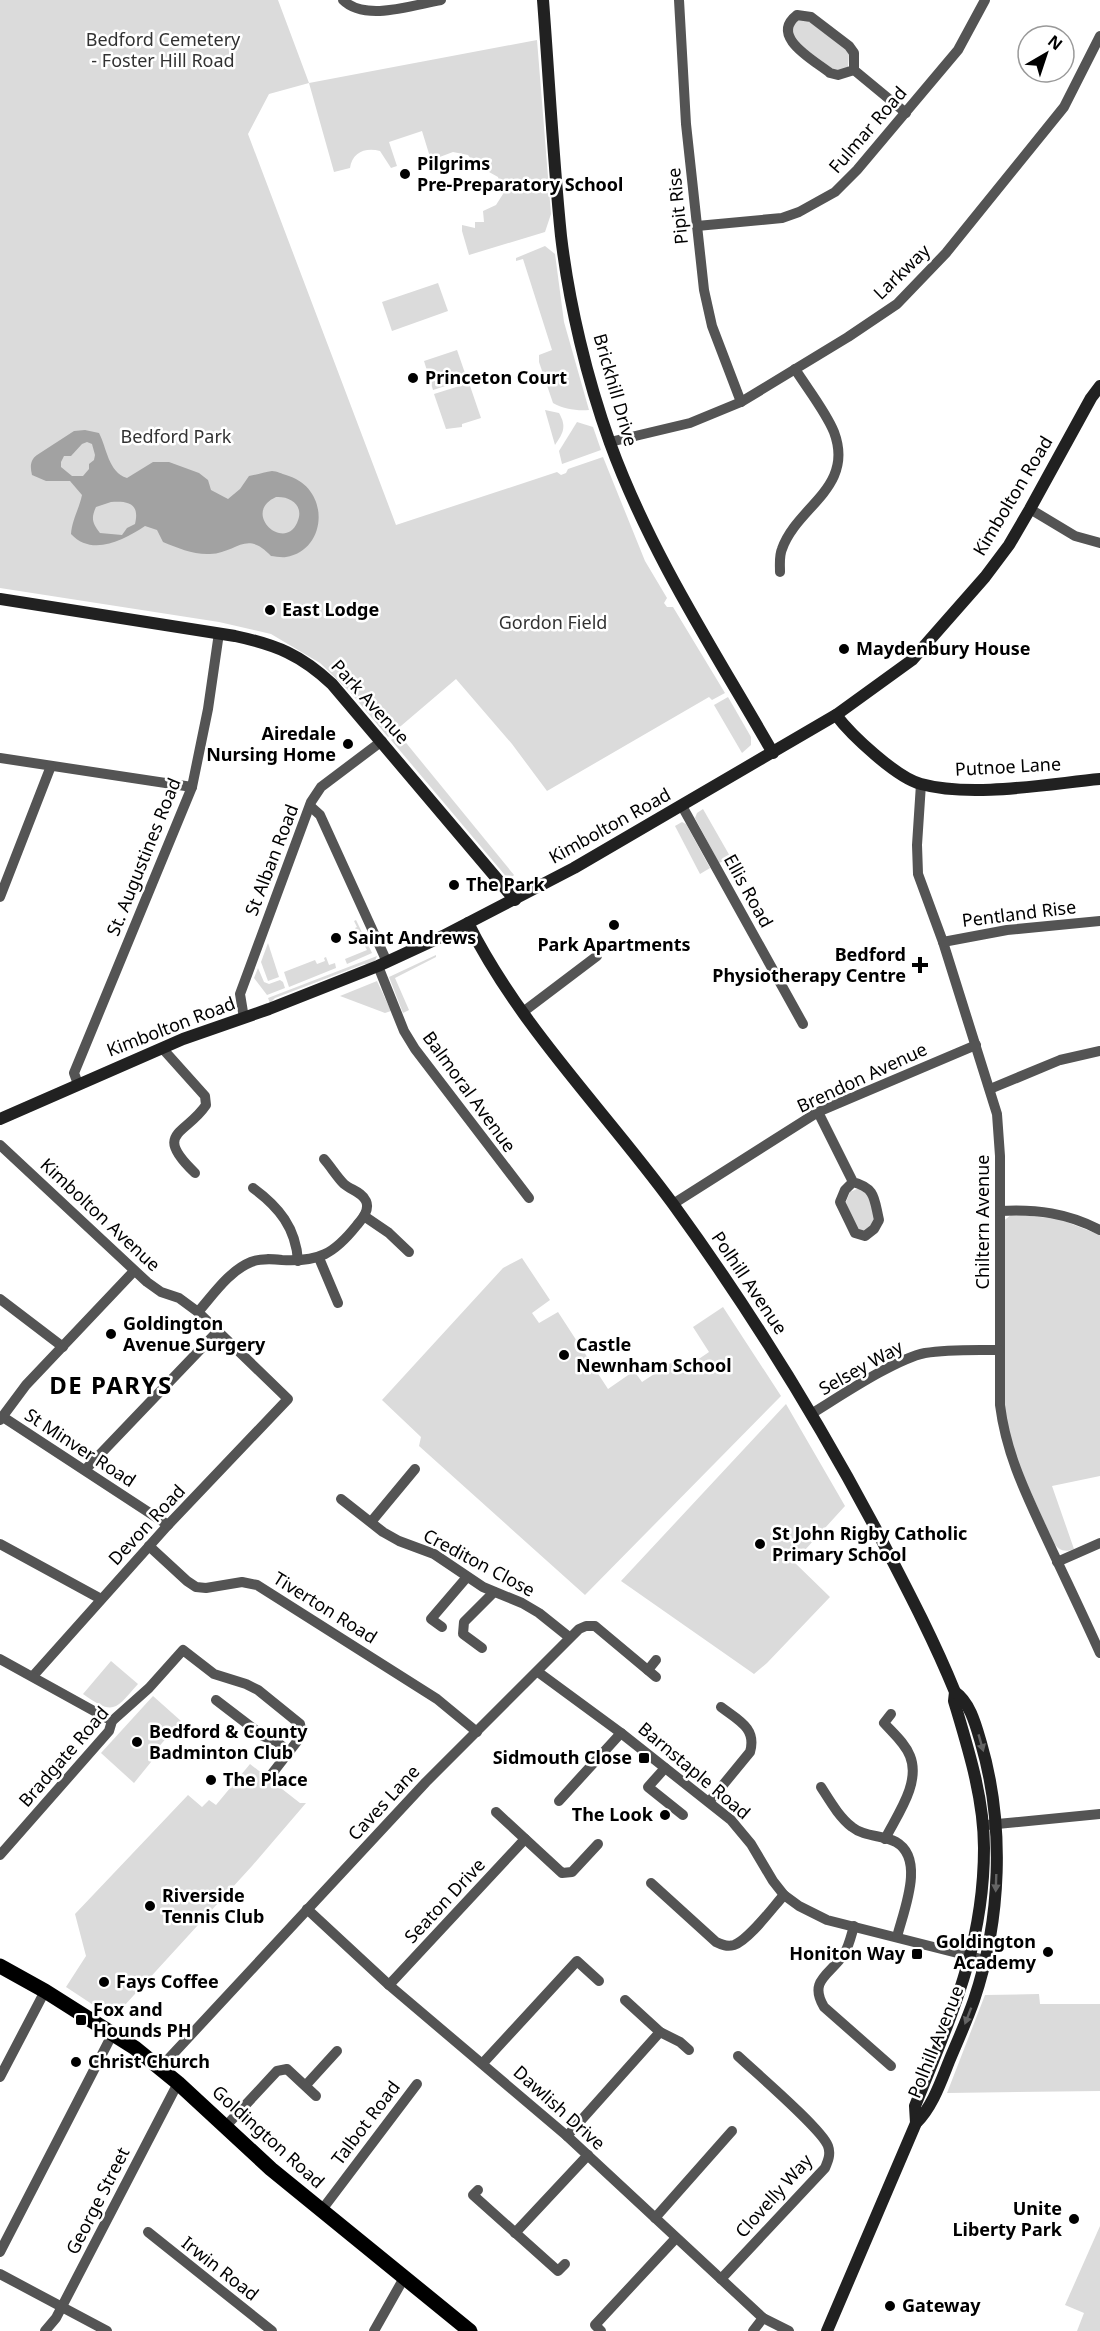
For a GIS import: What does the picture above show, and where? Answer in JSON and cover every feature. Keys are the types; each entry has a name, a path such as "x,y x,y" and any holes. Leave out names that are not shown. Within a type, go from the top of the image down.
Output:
{"main road":[{"name":"Goldington Road","path":"0,1966 113,2033 160,2068 271,2169 470,2331"}],"street":[{"path":"343,0 360,11 374,12 441,0"},
{"name":"Brickhill Drive","path":"543,0 562,237 577,323 610,442 658,552 773,753"},
{"name":"Pipit Rise","path":"679,0 686,124 704,290 712,326 741,402"},
{"name":"Fulmar Road","path":"697,226 782,218 817,203 835,192 857,170 958,50 985,0"},
{"path":"797,15 812,17 849,46 854,53 854,70 838,75 830,73 790,42 787,27 791,20 797,15"},
{"name":"Larkway","path":"610,442 690,423 741,402 848,337 897,304 945,253 1064,106 1100,36"},
{"path":"854,70 906,112"},
{"path":"780,572 781,551 786,538 830,485 836,473 838,460 838,446 834,431 795,369"},
{"name":"Kimbolton Road","path":"0,1119 162,1048 382,964 468,923 515,900 682,806 836,715 912,660 985,577 1009,545 1091,398 1100,386"},
{"path":"1030,509 1075,536 1100,543"},
{"name":"Park Avenue","path":"0,599 219,633 269,643 293,654 313,667 332,684 515,900"},
{"name":"St. Augustines Road","path":"78,1084 74,1073 192,787 208,709 219,633"},
{"name":"Putnoe Lane","path":"836,715 844,726 889,766 921,784 963,789 1011,788 1100,779"},
{"name":"St Alban Road","path":"244,1018 240,994 310,806 321,787 382,741"},
{"path":"0,758 192,787"},
{"path":"0,897 51,766"},
{"name":"Chiltern Avenue","path":"921,784 916,845 918,874 943,942 990,1089 999,1132 1000,1405 1009,1450 1100,1653"},
{"name":"Balmoral Avenue","path":"310,806 320,815 382,964 404,1030 415,1050 529,1198"},
{"name":"Ellis Road","path":"682,806 803,1024"},
{"name":"Pentland Rise","path":"943,942 1007,930 1100,921"},
{"name":"Polhill Avenue","path":"468,923 498,979 673,1204 732,1287 856,1491 914,1600 955,1692 954,1701 972,1765 982,1826 984,1846 982,1891 970,1957 960,1995 915,2106 916,2123"},
{"path":"523,1012 597,956"},
{"name":"Brendon Avenue","path":"673,1204 818,1112 976,1045"},
{"path":"162,1048 205,1095 206,1105 202,1112 179,1129 175,1139 176,1150 182,1161 195,1173"},
{"path":"990,1089 1060,1060 1100,1051"},
{"path":"818,1112 853,1182 864,1185 873,1192 879,1220 874,1229 865,1236 855,1233 840,1202 845,1190 853,1182"},
{"name":"Kimbolton Avenue","path":"0,1145 134,1271 161,1292 179,1298 198,1312 288,1399"},
{"path":"198,1312 228,1279 252,1262 266,1258 298,1261 319,1258 337,1246 364,1216 367,1209 366,1201 360,1194 345,1185 324,1159"},
{"path":"253,1188 276,1208 290,1227 297,1245 298,1261"},
{"path":"1000,1211 1033,1209 1061,1215 1100,1230"},
{"path":"364,1216 409,1252"},
{"path":"319,1258 338,1303"},
{"path":"2,1419 26,1385 134,1271"},
{"path":"0,1299 63,1347"},
{"path":"86,1470 217,1332"},
{"name":"Selsey Way","path":"811,1414 904,1360 948,1350 999,1350"},
{"name":"Devon Road","path":"33,1676 168,1525 288,1399"},
{"name":"St Minver Road","path":"2,1419 86,1470 168,1525"},
{"path":"370,1522 416,1469"},
{"name":"Crediton Close","path":"341,1499 399,1541 434,1554 467,1577 539,1613 569,1637"},
{"path":"1058,1562 1100,1543"},
{"path":"0,1544 101,1599"},
{"name":"Tiverton Road","path":"149,1546 195,1587 206,1588 242,1582 257,1585 437,1699 477,1732"},
{"path":"442,1627 431,1619 467,1577"},
{"path":"482,1648 463,1634 464,1622 494,1592"},
{"name":"Caves Lane","path":"160,2068 426,1782 538,1672 569,1637 586,1626 595,1626 652,1674 656,1660"},
{"name":"Bradgate Road","path":"0,1855 109,1731 112,1721 149,1688 183,1650 214,1674 258,1690 300,1724 302,1735 271,1774"},
{"path":"0,1659 112,1721"},
{"name":"Barnstaple Road","path":"538,1672 621,1733 741,1830 784,1895 799,1906 827,1920 985,1960"},
{"name":"Polhill Avenue","path":"827,2331 916,2123 927,2112 954,2049 974,1999 985,1960 995,1893 995,1824 991,1790 977,1730 963,1697 955,1692"},
{"path":"216,1700 263,1736 289,1752"},
{"path":"709,1802 750,1752 752,1744 750,1731 721,1707"},
{"path":"885,1839 911,1787 913,1771 910,1756 902,1742 884,1723 891,1714"},
{"path":"559,1801 621,1733"},
{"path":"665,1768 648,1787 683,1815"},
{"path":"821,1787 844,1820 855,1830 895,1842 904,1848 913,1873 897,1937"},
{"path":"496,1812 562,1873 572,1872 598,1844"},
{"path":"982,1826 1100,1814"},
{"name":"Seaton Drive","path":"389,1985 525,1839"},
{"path":"651,1883 716,1942 725,1946 735,1945 744,1938 784,1895"},
{"name":"Dawlish Drive","path":"307,1909 389,1985 567,2136 763,2318 789,2331"},
{"path":"854,1926 849,1945 843,1956 822,1979 817,1996 824,2007 888,2059"},
{"path":"483,2063 577,1961 599,1982"},
{"path":"0,2077 45,1991"},
{"path":"625,2000 660,2032 680,2042 688,2050"},
{"path":"567,2136 660,2032"},
{"path":"0,2252 113,2033"},
{"path":"306,2085 337,2051"},
{"name":"Clovelly Way","path":"721,2278 825,2168 829,2160 828,2145 817,2130 738,2056"},
{"path":"225,2127 277,2071 287,2069 316,2096"},
{"name":"George Street","path":"45,2331 62,2307 178,2083"},
{"name":"Talbot Road","path":"321,2211 417,2084"},
{"path":"655,2218 732,2132"},
{"path":"516,2233 588,2155"},
{"path":"478,2190 473,2195 558,2271 565,2264"},
{"name":"Irwin Road","path":"148,2232 272,2331"},
{"path":"601,2331 595,2325 676,2238"},
{"path":"0,2274 107,2331"},
{"path":"374,2331 404,2278"},
{"path":"753,2331 763,2318"}],"green space":[{"name":"Bedford Park","path":"0,0 278,0 309,83 269,94 248,134 396,525 557,472 561,475 568,469 603,457 645,561 667,598 664,603 667,607 673,607 725,693 712,700 709,697 547,791 512,744 456,679 388,737 350,692 320,663 271,634 219,622 0,588"},
{"path":"804,18 846,49 849,54 848,67 837,72 793,40 793,22"},
{"path":"537,40 551,214 545,232 469,255 462,225 475,228 475,222 484,222 483,211 496,205 503,194 498,177 479,170 468,155 453,152 437,158 436,155 430,157 422,131 389,142 397,166 391,168 380,151 365,150 354,158 350,168 334,172 309,83"},
{"path":"545,246 555,254 564,322 589,410 570,409 553,403 539,362 539,355 552,350 523,259 516,261 516,258"},
{"path":"438,283 448,311 392,331 382,302"},
{"path":"457,350 467,379 433,390 424,361"},
{"path":"469,383 481,418 462,424 462,427 446,429 434,394"},
{"path":"545,410 559,413 563,422 562,433 555,445"},
{"path":"577,422 593,427 601,450 562,464 559,451"},
{"path":"728,697 751,737 751,745 742,753 714,705"},
{"path":"398,733 514,875 509,880 391,740"},
{"path":"703,809 731,858 719,863 695,818 697,813"},
{"path":"682,822 686,824 710,868 700,874 675,826"},
{"path":"356,920 372,953 347,964 345,959 367,950 355,928 357,927 354,921"},
{"path":"268,943 279,977 268,981 261,962"},
{"path":"436,955 395,978 409,1010 403,1013 389,977"},
{"path":"377,956 375,961 369,965 364,964 275,998 270,1003 268,998"},
{"path":"326,957 329,965 335,963 336,968 289,987 284,972 315,960 317,964 325,961"},
{"path":"258,968 264,982 269,984 280,980 285,988 267,995 254,978"},
{"path":"377,981 391,1011 385,1013 340,996"},
{"path":"859,1188 868,1192 875,1221 869,1229 862,1232 856,1227 846,1202 850,1192"},
{"path":"1012,1214 1059,1219 1100,1235 1100,1476 1052,1486 1074,1549 1068,1551 1059,1549 1053,1542 1014,1454 1004,1410 1001,1223"},
{"name":"Castle Newnham School","path":"522,1258 550,1300 532,1313 539,1323 558,1312 608,1389 634,1371 642,1382 680,1357 687,1367 709,1352 693,1327 723,1307 781,1396 585,1595 419,1446 421,1437 382,1400 503,1268"},
{"name":"St John Rigby Catholic Primary School","path":"786,1404 845,1506 794,1562 830,1597 754,1674 621,1581"},
{"path":"111,1661 138,1684 119,1704 108,1707 83,1694"},
{"name":"Bedford & County Badminton Club","path":"153,1696 181,1721 156,1750 151,1762 134,1783 101,1753"},
{"name":"Riverside Tennis Club","path":"250,1764 300,1803 306,1803 252,1866 113,2018 66,1987 86,1956 75,1914 188,1795 202,1807 209,1800 216,1805"},
{"path":"1039,1994 1040,2004 1100,2004 1100,2091 947,2093 985,1995"},
{"path":"1100,2226 1100,2331 1077,2331 1084,2313 1065,2305"}],"shaded area":[{"path":"85,430 99,433 112,465 116,471 127,478 153,462 169,462 199,473 208,480 211,490 228,499 240,489 249,476 272,471 286,475 301,482 311,492 317,505 319,519 316,532 310,543 300,552 284,557 271,556 255,544 248,543 219,553 192,552 163,542 157,530 145,526 108,544 88,544 79,541 71,534 82,495 70,481 46,481 32,475 31,469 35,457 74,431","holes":["87,442 92,444 94,460 89,464 89,469 83,476 72,476 61,467 61,462 64,456 71,456","276,497 287,498 295,503 299,517 291,531 275,532 268,527 263,512 266,504","111,502 127,503 136,512 135,524 127,528 122,535 100,533 93,520 96,507"]}],"place":[{"name":"Pilgrims Pre-Preparatory School","path":"405,174"},
{"name":"Princeton Court","path":"413,378"},
{"name":"East Lodge","path":"270,610"},
{"name":"Maydenbury House","path":"844,649"},
{"name":"Airedale Nursing Home","path":"348,744"},
{"name":"The Park","path":"454,885"},
{"name":"Park Apartments","path":"614,925"},
{"name":"Saint Andrews","path":"336,938"},
{"name":"Bedford Physiotherapy Centre","path":"920,965"},
{"name":"Goldington Avenue Surgery","path":"111,1334"},
{"name":"Castle Newnham School","path":"564,1355"},
{"name":"St John Rigby Catholic Primary School","path":"760,1544"},
{"name":"Bedford & County Badminton Club","path":"137,1742"},
{"name":"Sidmouth Close","path":"644,1758"},
{"name":"The Place","path":"211,1780"},
{"name":"The Look","path":"665,1815"},
{"name":"Riverside Tennis Club","path":"150,1906"},
{"name":"Goldington Academy","path":"1048,1952"},
{"name":"Honiton Way","path":"917,1954"},
{"name":"Fays Coffee","path":"104,1982"},
{"name":"Fox and Hounds PH","path":"81,2020"},
{"name":"Christ Church","path":"76,2062"},
{"name":"Unite Liberty Park","path":"1074,2219"},
{"name":"Gateway","path":"890,2306"}],"district":[{"name":"DE PARYS","path":"111,1386"}],"park label":[{"name":"Bedford Cemetery - Foster Hill Road","path":"163,50"},
{"name":"Gordon Field","path":"553,623"}]}
